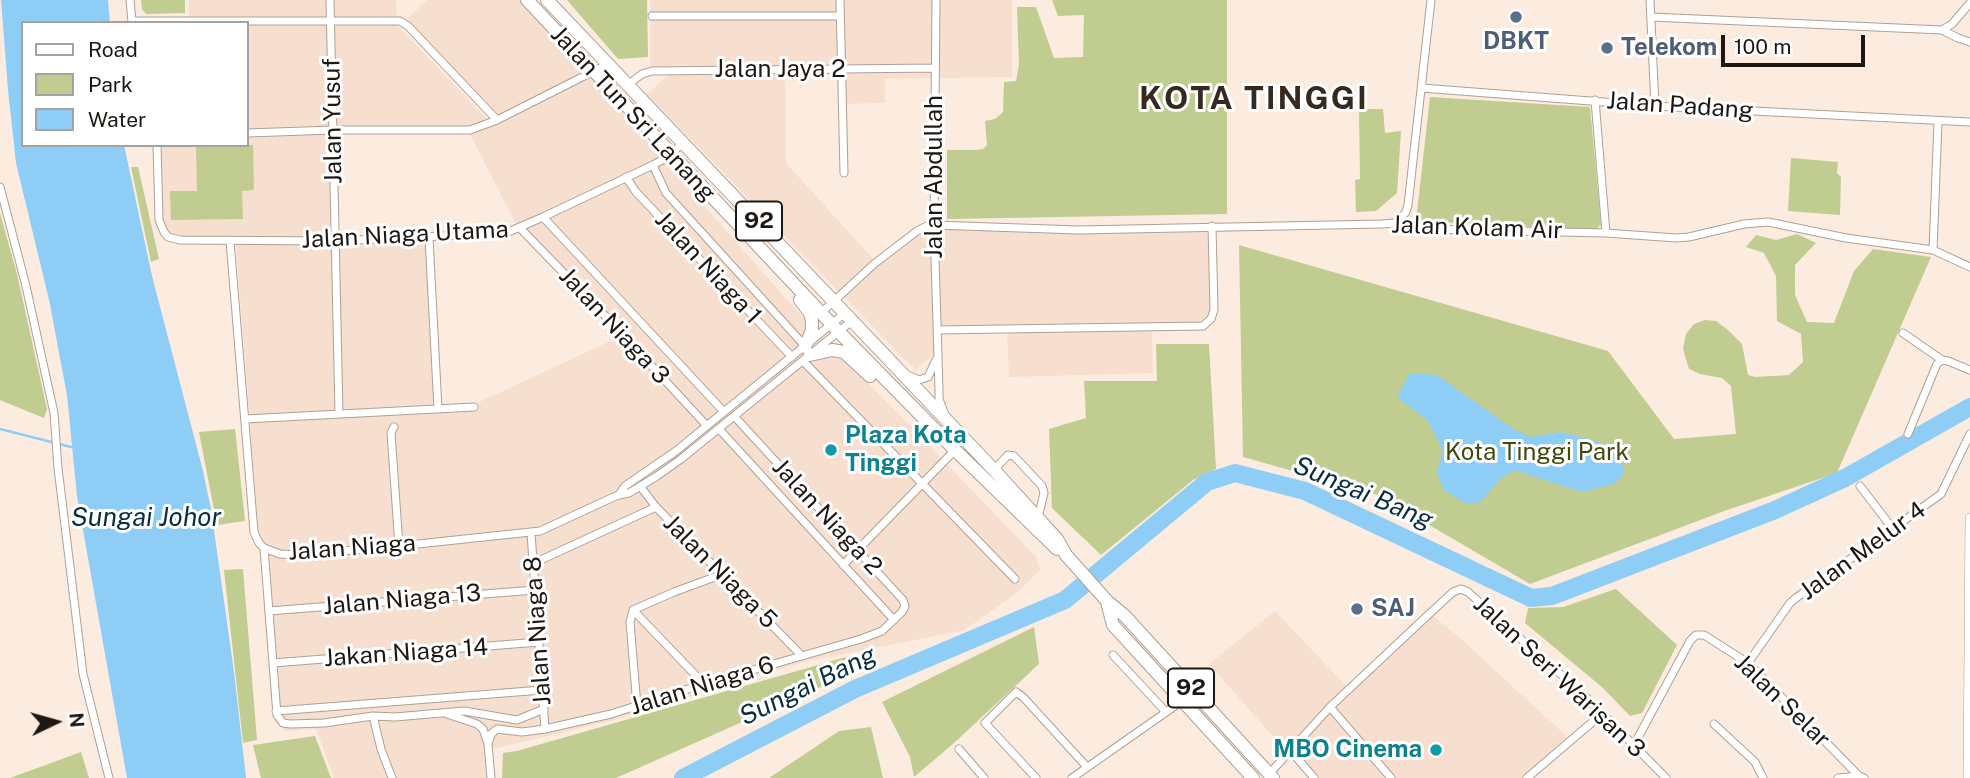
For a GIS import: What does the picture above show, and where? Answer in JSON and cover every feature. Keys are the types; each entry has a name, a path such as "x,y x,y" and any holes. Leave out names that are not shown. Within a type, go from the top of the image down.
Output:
{"main road":[{"name":"Jalan Tun Sri Lanang","path":"527,0 821,313 1051,545 1066,555"},
{"name":"Jalan Tun Sri Lanang","path":"547,0 994,470 1057,539 1066,555 1107,601 1125,616 1271,776"},
{"path":"785,274 811,316 812,330 806,354 832,350 844,352 896,401 912,406"},
{"name":"Jalan Tun Sri Lanang","path":"1107,601 1113,625 1253,778"}],"street":[{"path":"130,0 132,21"},
{"name":"Jalan Yusuf","path":"330,0 339,414"},
{"path":"840,0 844,173"},
{"name":"Jalan Abdullah","path":"936,0 934,225 939,399 950,424"},
{"path":"1399,220 1408,205 1431,0"},
{"path":"1650,0 1655,106"},
{"path":"1942,30 1952,24 1970,3"},
{"path":"652,16 840,16"},
{"path":"1651,18 1942,30 1970,41"},
{"path":"232,21 394,20 403,23 497,120"},
{"path":"248,133 470,130 497,120 608,64"},
{"name":"Jalan Jaya 2","path":"628,84 652,71 935,68"},
{"name":"Jalan Padang","path":"1422,88 1655,106 1970,122"},
{"path":"1595,100 1606,233"},
{"path":"1933,250 1938,122"},
{"name":"Jalan Niaga Utama","path":"157,147 161,227 168,237 180,240 336,242 506,233 671,155 683,142"},
{"name":"Jalan Niaga 1","path":"653,164 666,193 806,354 922,484 1015,579"},
{"name":"Jalan Niaga 1","path":"626,177 636,192 792,357"},
{"path":"0,187 26,286 54,413 83,674 109,778"},
{"path":"543,217 724,412"},
{"name":"Jalan Kolam Air","path":"934,225 1078,230 1382,224 1399,220 1422,229 1606,233 1676,238 1744,224 1768,222 1933,250 1970,267"},
{"path":"821,313 874,264 917,231 934,225"},
{"path":"938,330 1203,326 1211,319 1214,310 1212,226"},
{"name":"Jalan Niaga 3","path":"520,228 707,426"},
{"path":"429,238 438,409"},
{"name":"Jalan Niaga","path":"230,240 254,532 264,548 287,555 531,533 567,520 618,495 629,493 681,459 849,316"},
{"path":"1903,333 1942,360 1970,370"},
{"name":"Jalan Niaga","path":"618,495 625,486 676,451 792,357 806,354"},
{"path":"895,365 913,377 922,379 930,374 938,354"},
{"path":"1908,434 1937,364 1942,360"},
{"path":"245,419 474,407"},
{"name":"Jalan Niaga 2","path":"734,416 905,603 904,610 894,620"},
{"path":"394,427 391,433 399,546"},
{"path":"719,429 894,620"},
{"name":"Jalan Melur 4","path":"1748,663 1793,601 1941,494 1970,434"},
{"path":"843,565 955,450"},
{"path":"994,470 1006,457 1014,456 1042,486 1044,490 1038,518"},
{"name":"Jalan Niaga 5","path":"640,486 656,507 801,655"},
{"path":"1860,486 1893,529"},
{"path":"534,564 656,507"},
{"path":"1968,778 1970,518"},
{"name":"Jalan Niaga 8","path":"531,533 545,729"},
{"path":"264,548 276,711 279,720 290,724 324,723 373,716 395,717 464,710 517,720 544,709"},
{"path":"633,610 723,574"},
{"name":"Jalan Seri Warisan 3","path":"1271,776 1331,707 1453,592 1461,589 1468,592 1603,713 1663,777"},
{"name":"Jalan Niaga 13","path":"269,611 536,590"},
{"path":"633,610 704,684"},
{"path":"633,610 630,622 636,706"},
{"name":"Jalan Niaga 6","path":"488,744 491,734 497,729 522,732 545,729 611,714 871,636 882,631 894,620"},
{"name":"Jalan Selar","path":"1634,745 1692,637 1700,634 1708,636 1748,663 1861,777"},
{"name":"Jakan Niaga 14","path":"273,663 539,642"},
{"path":"1113,655 1166,712"},
{"path":"276,711 542,690"},
{"path":"1036,778 985,723 1015,692 1023,697 1087,766"},
{"path":"1072,778 1182,701"},
{"path":"1331,707 1387,777"},
{"path":"443,712 484,729 491,778"},
{"path":"1527,778 1603,713"},
{"path":"373,716 392,778"},
{"path":"1714,724 1755,762 1763,778"},
{"path":"959,750 984,778"},
{"path":"1291,751 1314,778"},
{"path":"1838,778 1861,777"}],"shaded area":[{"path":"189,0 396,0 397,25 487,119 469,127 338,133 339,238 181,237 170,234 163,224 161,147 248,147 248,21 189,21"},
{"path":"427,0 519,0 797,311 1036,557 1040,570 1019,591 965,630 804,662 614,720 493,749 494,778 334,778 316,729 286,731 273,717 236,245 341,245 433,241 442,405 475,404 619,337 520,232 469,132 496,123 401,25"},
{"path":"650,0 1012,0 1012,77 885,79 885,103 838,104 837,66 650,68"},
{"path":"785,74 786,163 874,260 915,227 926,223 1082,226 1208,223 1210,313 1200,322 1152,324 1153,373 1009,377 1007,333 934,334 935,353 915,370 647,94 668,75"},
{"path":"1275,611 1347,687 1427,611 1574,743 1533,778 1310,778 1209,664"}],"green space":[{"path":"141,0 185,0 185,13 146,14"},
{"path":"567,0 647,0 648,57 618,59"},
{"path":"1052,0 1227,0 1227,214 947,219 947,150 976,150 987,145 985,121 995,119 1003,112 1004,82 1016,81 1019,64 1017,7 1036,7 1054,58 1083,57 1084,15 1058,16"},
{"path":"1430,97 1590,107 1601,225 1595,230 1416,221"},
{"path":"1359,109 1383,109 1385,133 1401,131 1397,193 1376,211 1356,212 1355,180 1360,179"},
{"path":"253,145 254,190 242,191 243,219 171,220 170,191 197,191 196,147"},
{"path":"1791,158 1838,162 1837,173 1841,177 1840,215 1788,211"},
{"path":"131,167 138,167 159,259 151,262"},
{"path":"0,213 17,274 47,409 44,418 0,400"},
{"name":"Kota Tinggi Park","path":"1797,234 1816,243 1795,265 1795,295 1807,322 1834,323 1854,271 1873,249 1931,257 1837,473 1727,510 1530,584 1378,495 1243,457 1239,245 1608,351 1674,439 1736,434 1731,386 1722,378 1689,369 1683,349 1686,334 1694,324 1705,320 1716,321 1728,330 1742,344 1748,375 1789,375 1803,362 1801,334 1777,321 1776,276 1764,253 1746,247 1756,235 1776,240"},
{"path":"1156,344 1209,344 1216,469 1193,480 1101,555 1052,508 1049,429 1086,418 1084,381 1157,381"},
{"path":"235,429 245,521 217,525 199,432"},
{"path":"243,569 257,740 243,743 224,570"},
{"path":"1616,589 1677,645 1642,713 1630,716 1603,688 1525,623 1528,608 1563,607"},
{"path":"1034,627 1039,664 914,777 910,757 882,702"},
{"path":"846,657 850,674 616,778 502,778 503,753"},
{"path":"871,727 883,778 769,778 839,731"},
{"path":"315,736 331,778 261,778 253,745"},
{"path":"81,752 89,778 10,778"}],"water":[{"name":"Sungai Johor","path":"1,0 108,0 110,21 21,21 21,147 124,147 152,276 211,509 246,778 127,778 77,496 67,395 50,304 16,163"},
{"path":"1410,373 1437,375 1510,427 1530,437 1560,432 1620,450 1624,474 1614,484 1582,492 1514,470 1500,479 1481,502 1466,504 1444,490 1437,473 1443,451 1428,421 1397,397"}],"waterway":[{"name":"Sungai Bang","path":"683,778 855,689 1065,600 1207,482 1235,473 1305,491 1531,598 1552,596 1775,510 1845,478 1970,407"},
{"path":"0,429 75,448"}],"place":[{"name":"DBKT","path":"1516,17"},
{"name":"Telekom","path":"1607,48"},
{"name":"Plaza Kota Tinggi","path":"831,450"},
{"name":"SAJ","path":"1357,609"},
{"name":"MBO Cinema","path":"1436,750"}],"district":[{"name":"KOTA TINGGI","path":"1254,99"}]}
